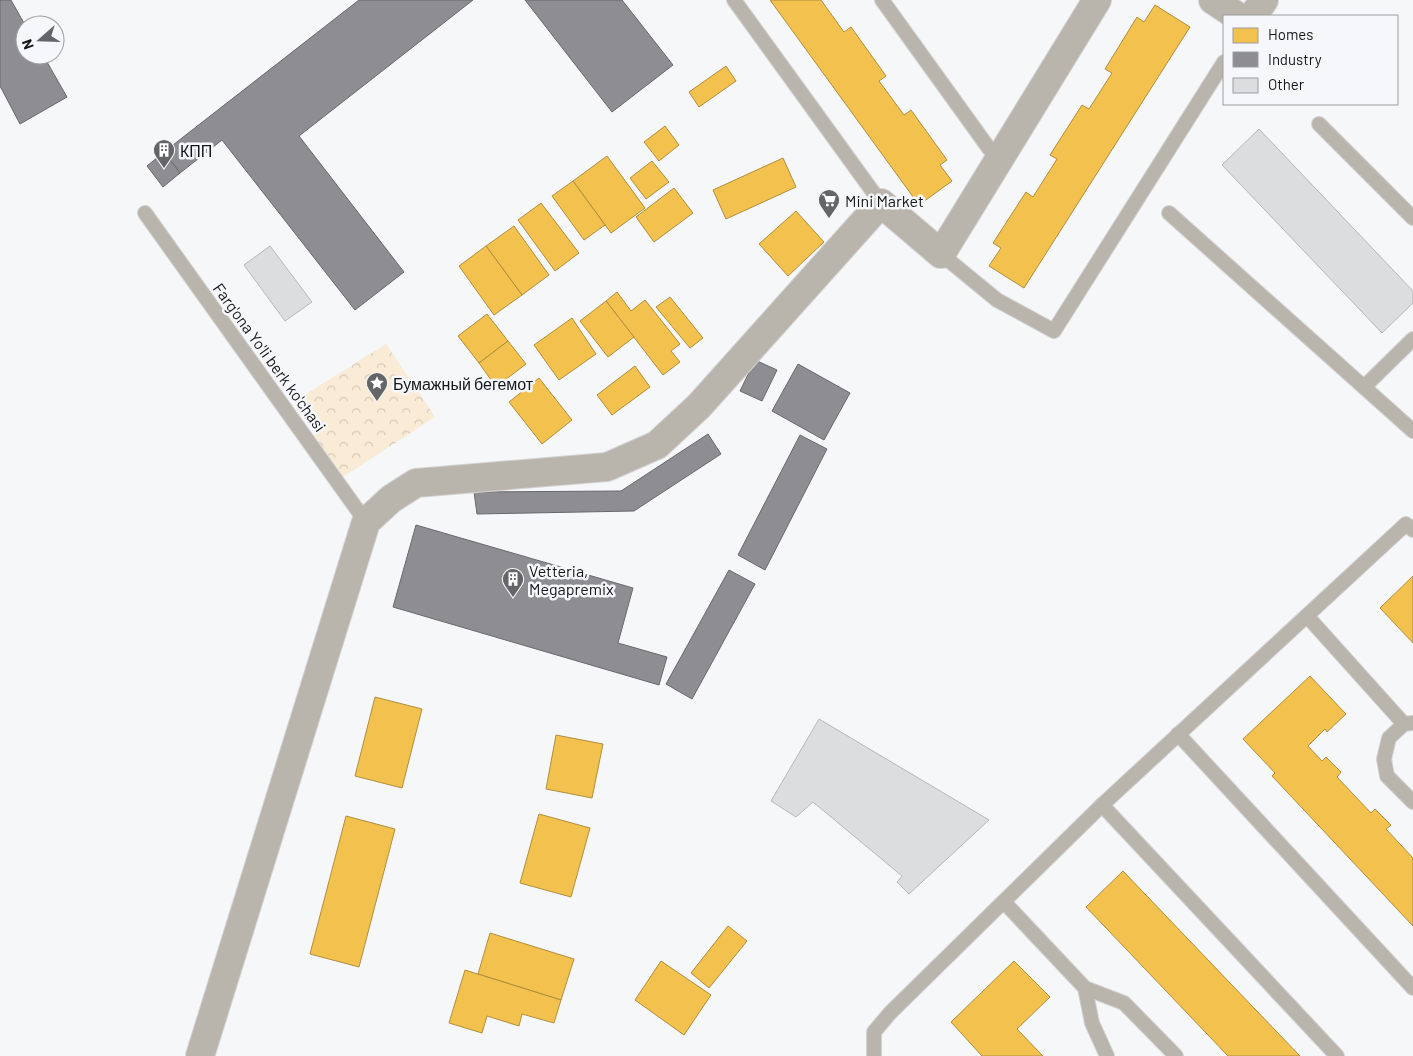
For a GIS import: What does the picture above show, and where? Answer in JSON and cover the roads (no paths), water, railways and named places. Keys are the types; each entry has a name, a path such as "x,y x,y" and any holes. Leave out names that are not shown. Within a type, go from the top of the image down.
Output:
{"street":[{"path":"200,1056 366,522 391,499 416,483 607,467 657,445 699,406 881,203 942,254 1097,0"},
{"path":"1213,0 1236,15"},
{"path":"1254,15 1264,0"}],"lane":[{"path":"734,0 881,203"},
{"path":"882,0 998,161"},
{"path":"942,254 997,300 1054,331 1223,64"},
{"path":"1319,124 1413,218"},
{"name":"Farg'ona Yo'li berk ko'chasi","path":"145,213 366,522"},
{"path":"1169,214 1413,431"},
{"path":"1364,387 1413,339"},
{"path":"875,1056 874,1032 890,1013 1102,805 1406,524 1413,530"},
{"path":"1307,616 1409,723 1389,738 1384,759 1387,776 1413,802"},
{"path":"1178,734 1413,988"},
{"path":"1102,805 1337,1056"},
{"path":"1004,902 1085,988 1124,1003 1176,1056"},
{"path":"1085,988 1092,1023 1107,1056"}],"place":[{"name":"КПП","path":"164,169"},
{"name":"Mini Market","path":"829,219"},
{"name":"Бумажный бегемот","path":"377,402"},
{"name":"Vetteria, Megapremix","path":"513,598"}]}
